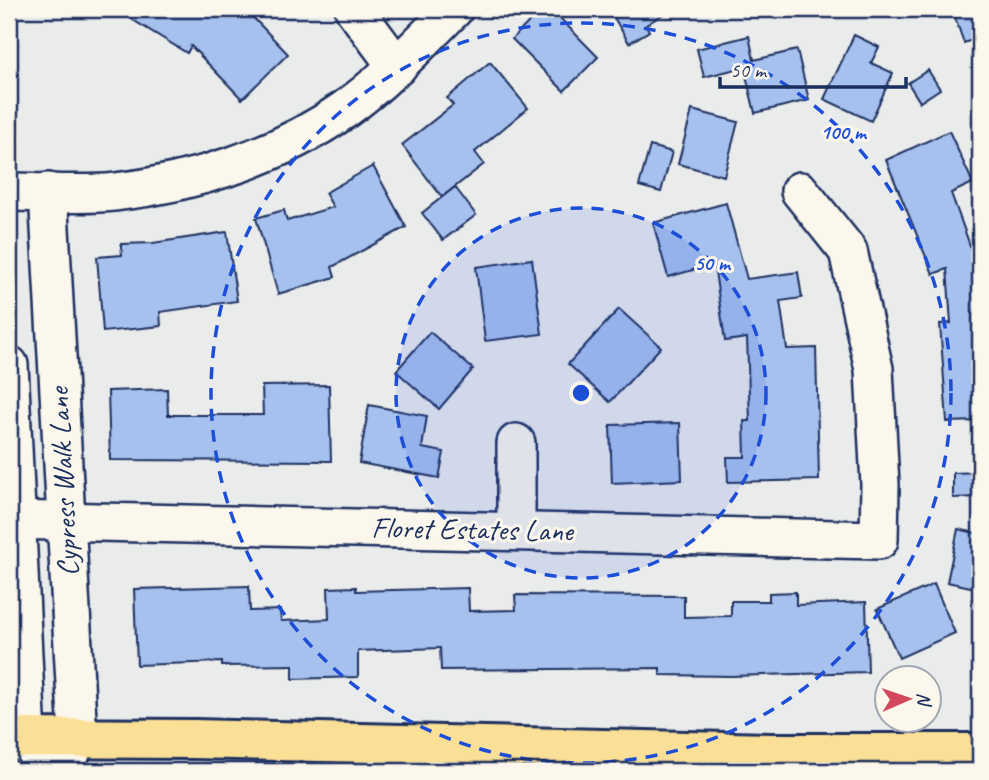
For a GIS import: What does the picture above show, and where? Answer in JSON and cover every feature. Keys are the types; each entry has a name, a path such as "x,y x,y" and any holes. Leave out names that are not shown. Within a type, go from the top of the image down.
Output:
{"main road":[{"path":"26,749 70,755 770,762 980,753"}],"street":[{"path":"354,9 397,67"},
{"path":"9,192 115,192 270,152 344,110 397,67 454,9"},
{"name":"Floret Estates Lane","path":"13,520 516,529 879,540 880,485 874,369 848,251 800,191"},
{"name":"Cypress Walk Lane","path":"48,192 77,719 70,755"},
{"name":"Cypress Walk Lane","path":"9,365 13,520 26,749"},
{"path":"516,443 516,529"}],"building":[{"path":"115,9 245,9 288,54 242,99 191,46 187,53"},
{"path":"542,9 551,9 598,57 564,91 512,39"},
{"path":"609,9 671,9 646,25 649,31 629,43"},
{"path":"952,9 980,9 980,37 964,43"},
{"path":"854,35 879,47 871,63 893,73 871,121 824,99"},
{"path":"749,36 754,60 797,50 809,100 755,113 744,67 704,77 697,49"},
{"path":"490,62 528,108 475,152 484,164 442,197 402,145 453,105 447,98"},
{"path":"928,70 940,89 920,102 908,83"},
{"path":"692,110 738,122 724,176 678,164"},
{"path":"949,131 973,183 951,193 980,273 980,421 947,422 940,324 951,323 947,269 933,274 886,160"},
{"path":"650,146 672,152 661,192 639,186"},
{"path":"373,166 406,227 332,267 335,277 278,294 256,218 284,210 287,221 333,207 325,193"},
{"path":"455,187 476,215 443,240 422,213"},
{"path":"726,203 747,279 798,272 802,298 780,301 787,349 816,348 819,480 728,482 727,457 745,457 744,421 750,421 747,338 725,341 714,264 668,277 653,223"},
{"path":"227,232 237,301 160,312 161,326 103,332 97,257 122,255 121,244 153,243"},
{"path":"532,259 542,334 485,341 476,267"},
{"path":"619,309 661,347 610,402 568,364"},
{"path":"430,332 473,369 439,409 396,371"},
{"path":"329,385 331,461 110,460 108,391 167,389 168,415 263,415 262,386"},
{"path":"369,405 427,416 422,448 444,452 439,478 359,463"},
{"path":"680,423 682,480 612,483 610,425"},
{"path":"980,472 980,497 953,498 953,473"},
{"path":"958,529 980,534 980,589 947,582"},
{"path":"934,584 955,633 899,658 877,609"},
{"path":"249,586 250,611 280,610 281,621 329,619 328,588 356,587 356,591 468,588 469,611 516,610 515,595 684,596 684,617 731,616 731,601 769,601 769,593 796,592 796,605 866,602 868,672 732,676 660,675 660,668 441,670 440,648 358,651 358,677 293,679 293,665 222,666 222,662 137,665 134,589"}]}
